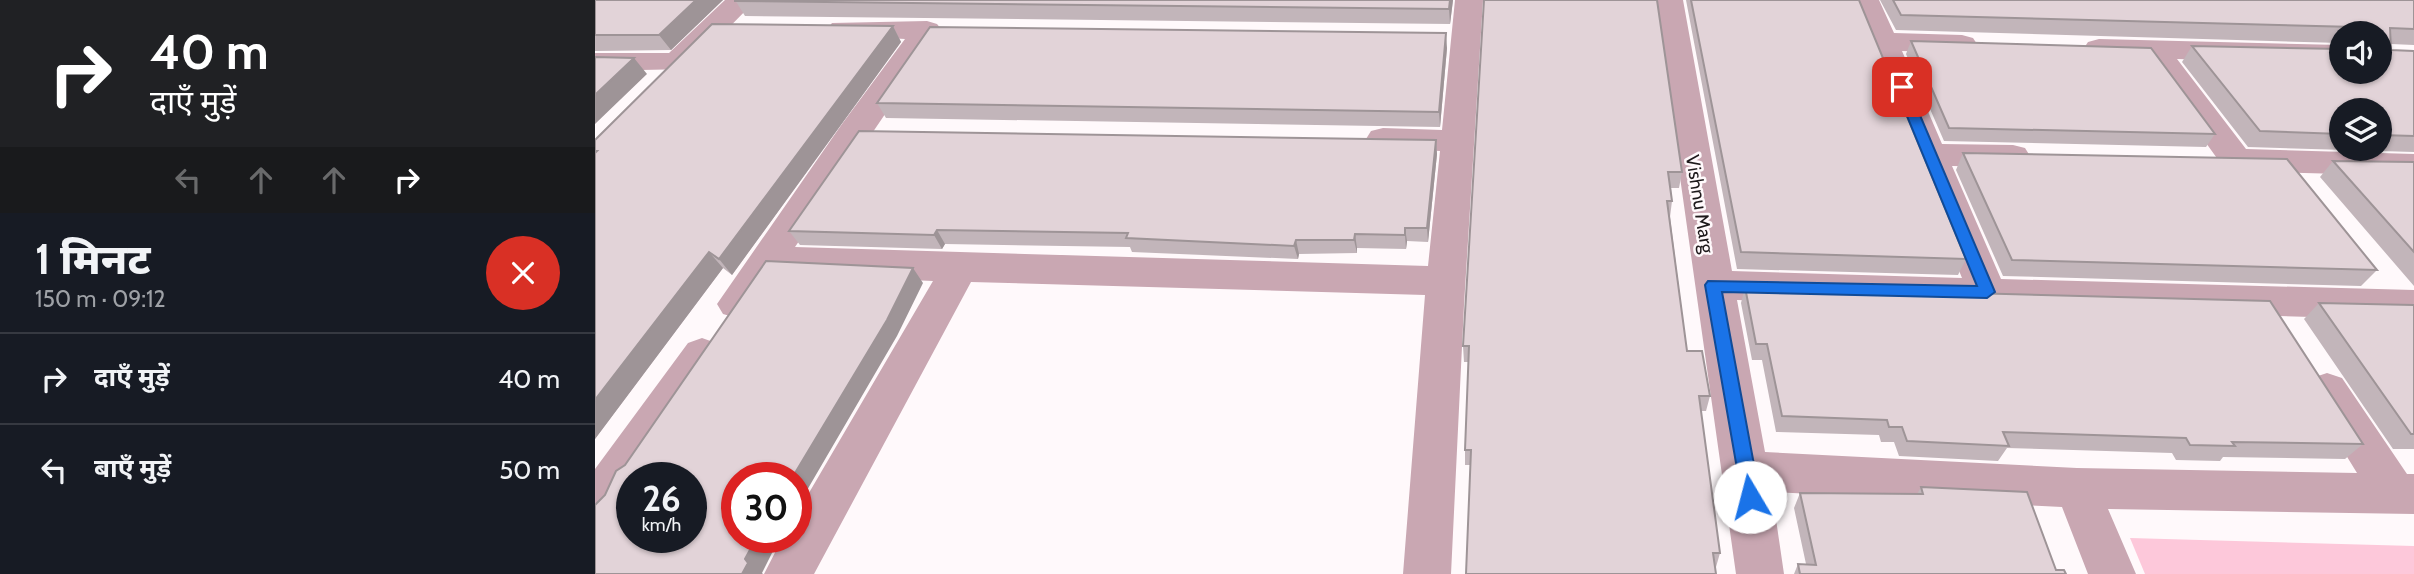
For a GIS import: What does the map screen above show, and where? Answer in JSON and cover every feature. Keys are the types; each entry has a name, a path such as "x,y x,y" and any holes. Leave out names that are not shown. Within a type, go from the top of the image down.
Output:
{"street":[{"name":"Vishnu Marg","path":"1669,0 1713,285 1747,471 1760,574"},
{"path":"1865,0 1987,292"},
{"path":"650,90 714,28 748,14"},
{"path":"1427,574 1457,141 1457,24"},
{"path":"595,506 769,260 855,131 941,30 807,29"},
{"path":"1883,42 1992,45"},
{"path":"2073,47 2329,54"},
{"path":"2154,50 2236,160"},
{"path":"595,62 677,62"},
{"path":"855,131 896,131"},
{"path":"1348,139 1457,141"},
{"path":"1929,155 2041,157"},
{"path":"2195,160 2414,166"},
{"path":"2286,163 2311,193"},
{"path":"769,260 1446,281"},
{"path":"789,574 960,268"},
{"path":"2376,274 2407,304"},
{"path":"1713,285 2407,304"},
{"path":"2268,301 2405,494"},
{"path":"1747,471 2077,488 2405,494"},
{"path":"2077,488 2112,574"}],"shaded area":[{"path":"2130,538 2414,546 2414,574 2145,574"}],"building":[{"path":"595,0 696,0 659,35 595,35"},
{"path":"735,0 1450,0 1449,9"},
{"path":"1484,0 1657,0 1682,172 1668,172 1672,201 1667,201 1687,351 1702,351 1710,396 1699,396 1720,553 1713,553 1716,574 1466,574 1471,450 1465,450 1469,346 1463,346"},
{"path":"1691,0 1859,0 1966,259 1741,252"},
{"path":"1893,0 2414,0 2414,29 2392,28 2392,21 2329,21 2329,26 1901,15"},
{"path":"712,24 893,26 719,259 709,252 595,400 595,140"},
{"path":"930,27 1446,33 1439,112 877,103"},
{"path":"1911,41 2151,48 2215,134 1949,128"},
{"path":"2192,46 2329,49 2329,84 2392,84 2392,50 2414,51 2414,136 2392,135 2392,98 2329,98 2329,134 2260,131"},
{"path":"595,57 634,58 595,95"},
{"path":"859,131 1436,140 1427,228 1405,228 1405,235 1355,234 1354,240 1296,240 1294,246 1126,238 1128,233 937,230 934,235 789,231"},
{"path":"1963,153 2287,159 2377,270 2012,260"},
{"path":"2333,161 2414,162 2414,252"},
{"path":"766,261 913,268 887,320 802,462 721,462 721,553 748,553 745,559 748,563 742,574 595,574 595,505 605,495 616,471 616,553 707,553 707,462 627,462"},
{"path":"1745,287 2270,301 2363,444 2232,442 2235,446 2190,445 2186,438 2003,432 2009,446 1907,441 1902,427 1889,427 1887,420 1782,416 1767,344 1756,344"},
{"path":"2319,303 2414,305 2414,434 2411,434"},
{"path":"1921,487 2027,492 2056,570 2064,570 2066,574 1800,574 1798,564 1816,565 1800,493 1923,494"}],"route":[{"path":"1750,497 1713,285 1987,292 1902,87"}]}
